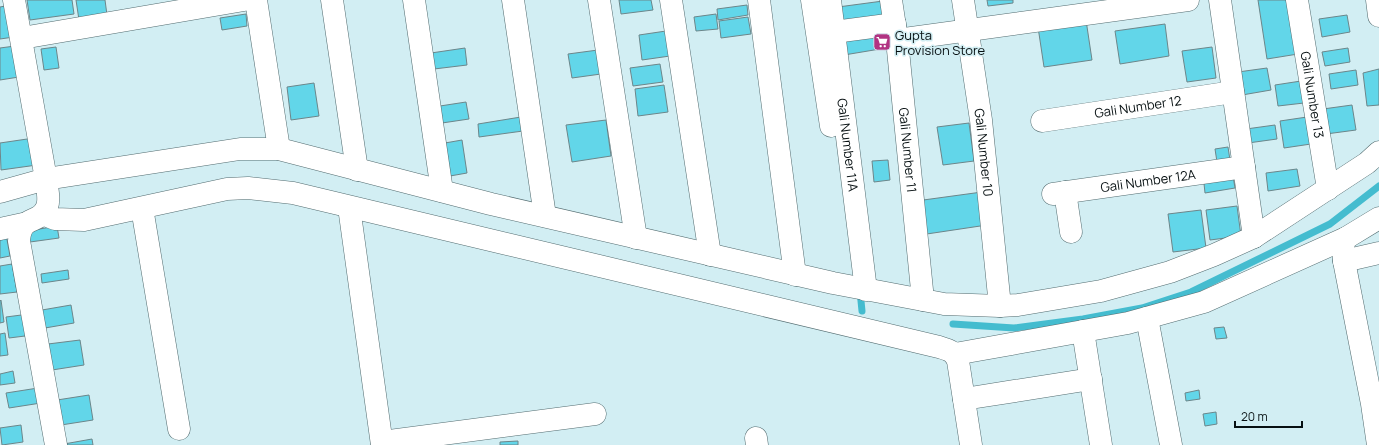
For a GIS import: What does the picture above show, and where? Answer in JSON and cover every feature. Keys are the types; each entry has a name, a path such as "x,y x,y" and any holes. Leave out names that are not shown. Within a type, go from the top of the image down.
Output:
{"street":[{"path":"14,0 22,38 46,199 55,219 84,220 227,189 248,188 293,193 948,349 955,354 958,361 971,445"},
{"path":"22,38 244,0"},
{"path":"256,0 279,149"},
{"path":"332,0 357,170"},
{"path":"414,0 442,191"},
{"path":"514,0 545,216"},
{"path":"599,0 636,238"},
{"path":"671,0 710,255"},
{"path":"759,0 795,275"},
{"path":"812,0 860,289"},
{"name":"Gali Number 11A","path":"830,0 860,289"},
{"name":"Gali Number 11","path":"891,0 896,32 923,300"},
{"name":"Gali Number 10","path":"963,0 981,120 1000,306"},
{"path":"834,32 967,30 1061,9 1188,0"},
{"path":"1220,0 1254,237"},
{"name":"Gali Number 13","path":"1298,0 1328,189"},
{"path":"1377,0 1379,16"},
{"name":"Gali Number 12","path":"1042,121 1233,92"},
{"path":"0,192 46,199 240,149 279,149 442,191 795,275 860,289 944,304 1000,306 1053,300 1132,283 1170,272 1214,255 1254,237 1367,163 1379,152"},
{"name":"Gali Number 12A","path":"1071,232 1059,193 1244,167"},
{"path":"46,199 23,224 19,241 56,445"},
{"path":"349,207 382,444 595,414"},
{"path":"142,208 179,429"},
{"path":"955,354 1128,323 1204,302 1346,238 1379,218"},
{"path":"0,229 23,224"},
{"path":"1346,238 1343,246 1344,261 1376,404 1378,445"},
{"path":"1344,261 1379,253"},
{"path":"1147,318 1171,445"},
{"path":"1083,331 1101,445"},
{"path":"964,399 1090,379"}],"building":[{"path":"27,0 72,0 74,14 30,20"},
{"path":"76,0 105,0 107,15 79,20"},
{"path":"619,0 651,0 653,10 621,14"},
{"path":"987,0 1013,0 1013,3 988,6"},
{"path":"1258,0 1290,0 1298,54 1267,59"},
{"path":"883,1 886,21 841,27 838,7"},
{"path":"10,5 14,37 0,39 0,7"},
{"path":"747,5 748,15 718,20 717,9"},
{"path":"246,14 247,26 222,30 220,18"},
{"path":"716,14 718,29 696,31 694,17"},
{"path":"1347,15 1350,32 1322,37 1319,19"},
{"path":"748,17 751,34 721,38 719,21"},
{"path":"1086,20 1092,60 1044,67 1038,27"},
{"path":"1165,24 1169,56 1120,64 1115,31"},
{"path":"883,30 886,48 844,55 841,36"},
{"path":"666,31 670,56 642,60 639,35"},
{"path":"15,46 19,77 0,80 0,48"},
{"path":"56,47 59,68 44,70 41,49"},
{"path":"1212,47 1216,78 1187,82 1182,51"},
{"path":"465,48 467,65 434,69 431,53"},
{"path":"1348,48 1350,62 1325,66 1322,52"},
{"path":"598,50 601,74 572,78 568,54"},
{"path":"660,64 663,82 633,86 630,68"},
{"path":"1267,68 1271,90 1242,95 1238,72"},
{"path":"1379,69 1379,105 1367,106 1363,73"},
{"path":"1356,70 1358,85 1331,89 1329,74"},
{"path":"1301,81 1304,103 1278,106 1275,85"},
{"path":"314,83 319,116 291,120 287,87"},
{"path":"664,85 668,112 638,116 635,89"},
{"path":"466,102 469,119 442,123 440,106"},
{"path":"1352,105 1356,130 1326,134 1323,109"},
{"path":"521,117 523,131 479,137 478,124"},
{"path":"1307,117 1311,144 1284,148 1280,121"},
{"path":"606,120 611,156 572,162 566,125"},
{"path":"969,123 974,161 943,165 937,127"},
{"path":"1275,125 1277,139 1248,143 1246,129"},
{"path":"34,138 37,165 1,170 0,143"},
{"path":"462,140 467,173 450,176 445,143"},
{"path":"1228,147 1230,160 1217,162 1215,149"},
{"path":"888,160 890,180 874,182 872,161"},
{"path":"1297,169 1300,186 1268,191 1266,173"},
{"path":"1232,170 1235,188 1205,193 1203,174"},
{"path":"982,192 987,225 920,235 916,201"},
{"path":"1237,206 1241,236 1210,240 1206,210"},
{"path":"1201,210 1206,248 1173,252 1168,214"},
{"path":"57,226 59,238 30,242 28,231"},
{"path":"6,234 10,256 0,258 0,235"},
{"path":"12,264 17,292 0,294 0,266"},
{"path":"68,270 69,279 42,283 41,274"},
{"path":"1,300 4,322 0,323 0,301"},
{"path":"71,305 74,323 45,328 42,310"},
{"path":"29,314 33,335 9,338 6,317"},
{"path":"1224,327 1227,338 1216,339 1214,328"},
{"path":"5,333 8,355 0,356 0,334"},
{"path":"80,340 84,365 52,370 48,344"},
{"path":"13,371 15,383 0,385 0,374"},
{"path":"38,388 41,403 9,408 6,393"},
{"path":"1199,390 1200,399 1186,401 1185,393"},
{"path":"89,395 93,420 61,425 57,400"},
{"path":"1216,412 1217,424 1205,426 1203,414"},
{"path":"21,425 23,442 2,445 0,428"},
{"path":"92,439 93,445 64,445 64,444"},
{"path":"518,441 518,445 500,445 500,442"}],"waterway":[{"path":"953,324 1014,328 1083,319 1142,308 1191,292 1330,224 1379,186"},
{"path":"860,291 862,311"}],"place":[{"name":"Gupta Provision Store","path":"882,42"}]}
